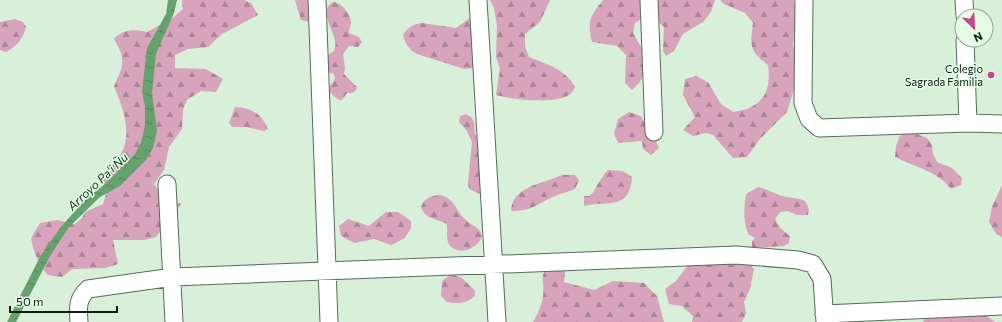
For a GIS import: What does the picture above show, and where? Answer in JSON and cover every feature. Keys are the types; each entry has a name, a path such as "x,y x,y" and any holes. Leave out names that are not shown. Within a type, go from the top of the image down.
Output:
{"street":[{"path":"317,0 328,322"},
{"path":"478,0 496,322"},
{"path":"649,0 654,132"},
{"path":"804,0 803,103 809,119 818,128 968,123 1002,124"},
{"path":"965,48 968,123"},
{"path":"167,184 174,322"},
{"path":"79,322 77,304 81,295 88,289 172,277 327,270 494,266 736,255 798,260 813,264 822,279 825,318 1002,306"}],"green space":[{"path":"182,0 244,0 251,3 258,15 222,34 208,47 188,49 175,55 175,68 206,69 223,79 216,92 201,91 187,100 183,110 182,129 169,147 164,170 154,184 164,196 181,204 156,237 144,240 113,240 118,264 105,268 72,269 62,277 48,275 37,258 31,238 40,223 57,220 75,224 82,218 85,212 103,204 106,194 102,179 117,160 126,140 126,122 121,103 114,86 122,67 122,57 114,39 121,33 129,31 138,30 147,32 170,20 183,9"},
{"path":"295,0 323,0 310,22 301,20"},
{"path":"490,0 550,0 540,22 525,34 525,46 529,57 555,68 567,76 575,87 570,94 554,100 522,100 496,95 500,69 496,57 497,26 494,8"},
{"path":"603,0 715,0 711,12 703,22 683,34 674,51 666,56 663,51 664,27 651,17 644,18 635,23 633,33 646,62 643,76 632,90 625,83 626,55 617,46 592,42 590,24 592,15"},
{"path":"720,0 794,0 797,15 793,45 797,55 795,86 787,112 760,139 747,157 733,158 713,135 706,133 693,136 683,130 695,117 683,95 685,79 696,76 708,82 721,104 733,112 751,107 757,103 762,98 768,84 768,65 757,56 751,43 753,23 745,13 724,4"},
{"path":"333,2 342,6 347,12 351,20 349,33 359,37 362,42 358,47 349,46 343,54 345,68 344,74 356,86 357,89 353,93 347,93 342,100 339,100 329,92 330,86 335,79 334,74 328,72 326,56 334,51 335,44 328,21 327,10"},
{"path":"470,18 477,19 476,68 464,69 417,54 408,46 403,35 411,26 416,24 422,23 456,28"},
{"path":"15,19 23,22 26,27 23,35 19,42 10,50 6,52 0,50 0,22"},
{"path":"235,107 246,108 255,112 259,115 268,129 264,131 246,127 232,127 229,123"},
{"path":"629,112 641,116 653,136 659,148 651,155 643,149 642,141 618,143 614,134 618,119"},
{"path":"466,114 471,117 474,122 475,134 481,145 484,190 480,194 469,189 468,183 472,142 467,131 459,122 460,116"},
{"path":"909,131 927,138 932,145 933,154 937,162 952,168 962,178 961,185 951,189 939,178 925,170 895,157 896,146 900,136"},
{"path":"608,170 623,171 632,177 627,195 622,200 616,202 584,206 584,196 590,196"},
{"path":"562,175 575,175 579,180 575,189 557,195 525,210 511,211 517,196 523,191"},
{"path":"1002,185 1002,237 996,234 989,222 992,207"},
{"path":"758,187 782,196 805,201 809,209 808,215 797,215 788,211 780,212 775,219 780,228 790,236 789,243 784,246 752,248 752,241 755,238 748,234 744,214 746,194"},
{"path":"438,195 448,198 467,221 480,231 482,236 473,247 464,250 454,249 450,246 448,241 447,224 425,214 421,208 423,202"},
{"path":"386,212 398,212 411,221 411,228 405,238 391,245 374,239 354,243 341,236 339,226 348,219 369,226"},
{"path":"692,260 747,261 754,269 750,289 744,302 746,313 742,322 692,322 693,316 682,306 669,304 665,289 676,281"},
{"path":"553,263 565,271 564,282 594,290 613,281 644,283 657,296 664,322 533,322 540,309 543,290 543,274"},
{"path":"451,274 462,278 475,291 475,296 469,301 462,303 447,302 441,296 442,281"},
{"path":"926,316 987,316 995,322 923,322"}],"water":[{"path":"168,0 177,0 174,13 156,54 152,93 157,131 153,148 146,160 120,186 100,197 69,227 50,256 16,322 7,322 41,255 60,228 83,202 106,183 135,154 141,143 145,125 145,107 142,91 147,48 166,14"}],"place":[{"name":"Colegio Sagrada Familia","path":"991,75"}],"water label":[{"name":"Arroyo Pa'i Ñu","path":"98,182"}]}
